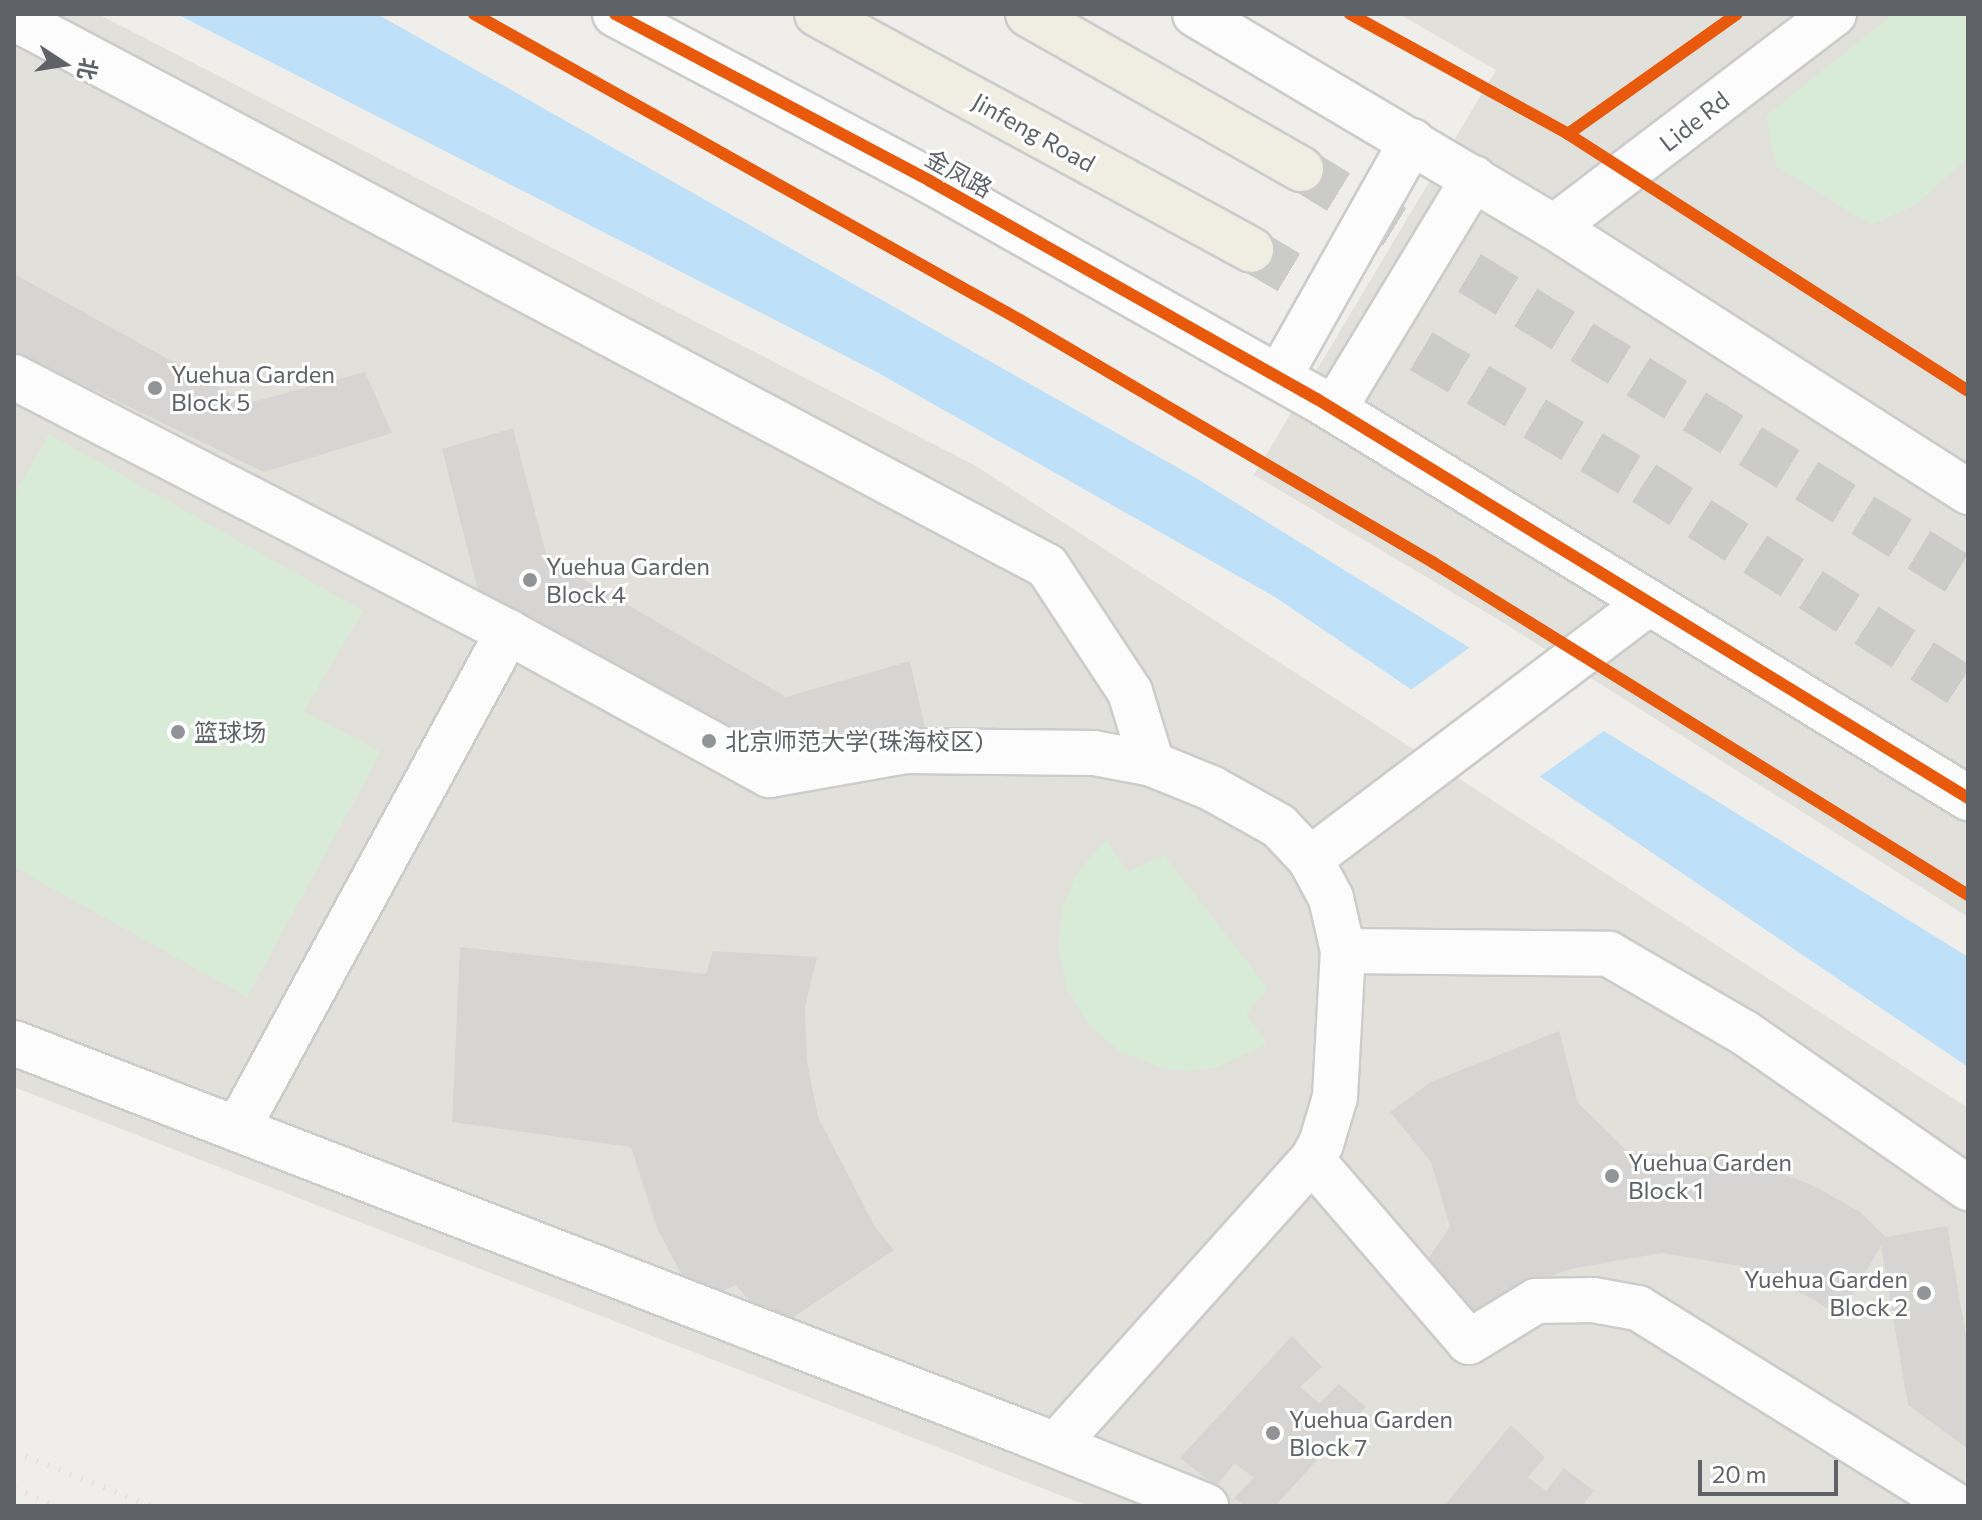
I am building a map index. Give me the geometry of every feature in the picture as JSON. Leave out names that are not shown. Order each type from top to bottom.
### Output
[{"type":"highway","name":"Jinfeng Road","points":[[817,14],[1251,250]]},
{"type":"highway","points":[[1028,14],[1301,169]]},
{"type":"street","name":"金凤路","points":[[615,14],[930,181],[1279,377],[1968,798]]},
{"type":"street","points":[[1195,14],[1554,227],[1968,492]]},
{"type":"street","name":"Lide Rd","points":[[1554,227],[1789,28],[1834,14]]},
{"type":"street","points":[[14,18],[1047,566],[1130,692],[1152,764]]},
{"type":"street","points":[[1279,377],[1412,141]]},
{"type":"street","points":[[1334,409],[1474,178]]},
{"type":"street","points":[[14,377],[508,632],[769,775],[907,751],[1094,753],[1152,764],[1211,788],[1279,826],[1310,859],[1331,898],[1343,951],[1335,1097],[1321,1144],[1312,1160],[1056,1445]]},
{"type":"street","points":[[1310,859],[1649,603]]},
{"type":"street","points":[[238,1128],[508,632]]},
{"type":"street","points":[[1343,951],[1609,954],[1745,1033],[1968,1188]]},
{"type":"street","points":[[14,1042],[922,1393]]},
{"type":"street","points":[[14,1042],[997,1422],[1206,1506]]},
{"type":"street","points":[[1312,1160],[1469,1342],[1536,1301],[1593,1300],[1638,1308],[1956,1506]]},
{"type":"shaded area","name":"北京师范大学(珠海校区)","points":[[14,14],[98,14],[976,466],[1968,1108],[1968,1506],[1088,1506],[14,1087]]},
{"type":"shaded area","points":[[1399,14],[1968,14],[1968,917],[1504,623],[1254,475],[1496,70]]},
{"type":"green space","points":[[1893,14],[1968,15],[1968,158],[1914,206],[1871,225],[1776,166],[1766,116]]},
{"type":"green space","name":"篮球场","points":[[49,434],[363,611],[304,711],[381,752],[247,997],[14,867],[14,495]]},
{"type":"green space","points":[[1106,840],[1128,872],[1164,855],[1268,989],[1246,1014],[1267,1044],[1218,1067],[1190,1071],[1163,1068],[1119,1051],[1088,1024],[1067,988],[1058,948],[1062,908],[1079,870]]},
{"type":"water","points":[[177,14],[377,14],[1196,478],[1968,957],[1968,1067],[1275,597],[873,370]]},
{"type":"pier","points":[[1473,645],[1608,728],[1536,779],[1408,692]]},
{"type":"building","name":"Yuehua Garden Block 5","points":[[14,274],[248,403],[365,372],[392,433],[264,472],[14,351]]},
{"type":"building","name":"Yuehua Garden Block 4","points":[[513,428],[547,558],[786,697],[910,661],[925,729],[770,764],[481,602],[442,449]]},
{"type":"building","points":[[460,947],[706,974],[713,951],[817,957],[805,1007],[807,1061],[818,1117],[875,1227],[894,1250],[774,1330],[736,1285],[696,1302],[657,1228],[631,1147],[452,1122]]},
{"type":"building","name":"Yuehua Garden Block 1","points":[[1559,1031],[1578,1103],[1629,1153],[1699,1155],[1766,1167],[1812,1185],[1860,1212],[1886,1237],[1947,1226],[1968,1347],[1968,1449],[1908,1405],[1881,1246],[1839,1317],[1813,1299],[1740,1266],[1662,1253],[1574,1268],[1512,1290],[1466,1316],[1428,1259],[1450,1227],[1431,1162],[1390,1112],[1431,1082]]},
{"type":"building","name":"Yuehua Garden Block 7","points":[[1292,1336],[1322,1367],[1300,1387],[1319,1403],[1339,1384],[1366,1407],[1275,1506],[1245,1506],[1234,1498],[1254,1478],[1235,1463],[1216,1486],[1180,1458]]},
{"type":"building","points":[[1511,1425],[1545,1457],[1528,1477],[1546,1491],[1564,1468],[1594,1491],[1582,1506],[1444,1506]]},
{"type":"tunnel","points":[[1301,169],[1968,580]]},
{"type":"tunnel","points":[[1251,250],[1644,483],[1968,690]]},
{"type":"railway","points":[[14,1452],[152,1506]]},
{"type":"railway","points":[[14,1489],[57,1506]]},
{"type":"cycle path","points":[[474,14],[1020,320],[1434,563],[1968,895]]},
{"type":"cycle path","points":[[615,14],[930,181],[1317,399],[1968,798]]},
{"type":"cycle path","points":[[1350,14],[1568,134],[1968,391]]},
{"type":"cycle path","points":[[1568,134],[1737,14]]},
{"type":"place","name":"Yuehua Garden Block 5","points":[[155,388]]},
{"type":"place","name":"Yuehua Garden Block 4","points":[[530,580]]},
{"type":"place","name":"篮球场","points":[[178,732]]},
{"type":"place","name":"北京师范大学(珠海校区)","points":[[709,741]]},
{"type":"place","name":"Yuehua Garden Block 1","points":[[1612,1176]]},
{"type":"place","name":"Yuehua Garden Block 2","points":[[1924,1293]]},
{"type":"place","name":"Yuehua Garden Block 7","points":[[1273,1433]]}]
